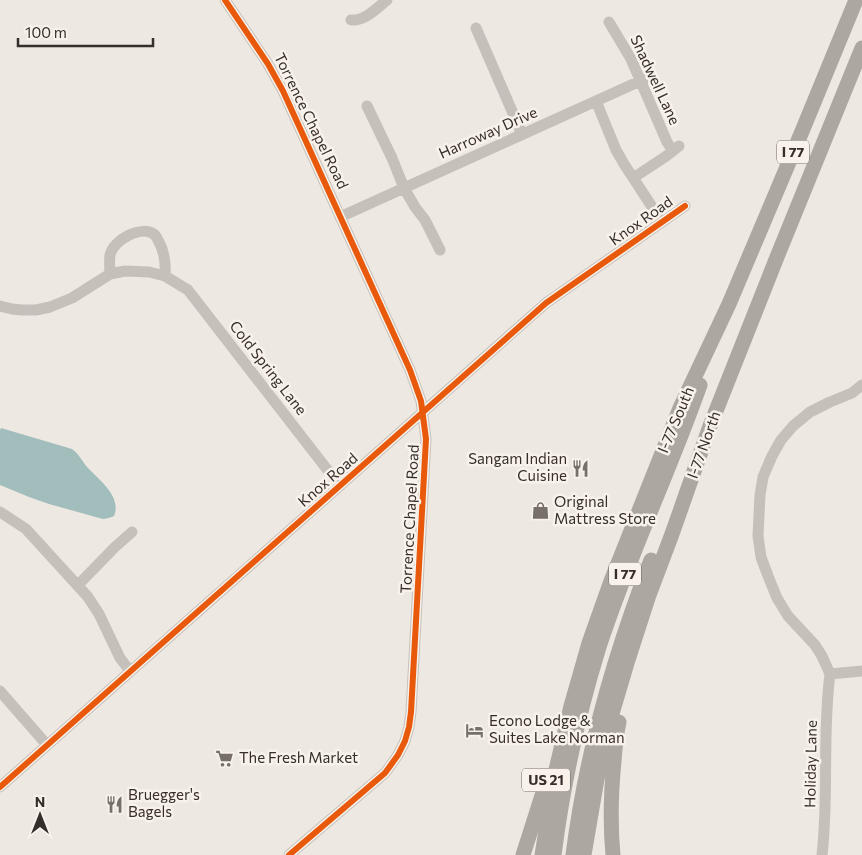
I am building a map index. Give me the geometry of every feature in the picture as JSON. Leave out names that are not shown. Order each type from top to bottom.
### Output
[{"type":"highway","name":"I-77 South","points":[[542,855],[554,778],[571,706],[600,612],[680,408],[729,304],[856,0]]},
{"type":"highway","name":"I-77 North","points":[[584,855],[591,810],[611,716],[649,595],[710,426],[862,48]]},
{"type":"highway","name":"I 77","points":[[554,855],[572,749],[600,646],[633,554],[690,412],[729,304]]},
{"type":"highway","name":"I 77","points":[[573,855],[591,753],[618,652],[663,530],[710,426]]},
{"type":"highway","points":[[613,855],[612,786],[617,733],[624,701],[627,663]]},
{"type":"highway","name":"US 21","points":[[523,855],[571,706]]},
{"type":"street","name":"Torrence Chapel Road","points":[[225,0],[268,64],[282,91],[410,370],[420,395],[427,448],[411,712],[405,740],[398,755],[385,773],[288,855]]},
{"type":"street","points":[[351,20],[365,17],[387,0]]},
{"type":"street","name":"Shadwell Lane","points":[[609,22],[645,79],[667,142],[676,149],[633,178]]},
{"type":"street","points":[[476,28],[522,134]]},
{"type":"street","name":"Harroway Drive","points":[[340,216],[645,79]]},
{"type":"street","points":[[596,101],[616,150],[662,222]]},
{"type":"street","points":[[367,106],[404,188],[425,220],[440,250]]},
{"type":"street","name":"Knox Road","points":[[0,787],[546,303],[684,206]]},
{"type":"street","points":[[110,274],[110,253],[119,242],[134,233],[146,231],[155,235],[162,248],[166,262],[166,276]]},
{"type":"street","name":"Cold Spring Lane","points":[[0,306],[22,310],[50,307],[72,298],[110,274],[126,271],[149,272],[166,276],[188,290],[340,486]]},
{"type":"street","points":[[862,384],[852,393],[810,412],[793,426],[781,440],[763,477],[758,536],[761,557],[777,598],[788,616],[815,645],[830,674],[862,671]]},
{"type":"street","points":[[0,512],[26,529],[78,585],[94,606],[120,658],[130,672]]},
{"type":"street","points":[[78,585],[132,532]]},
{"type":"street","name":"Holiday Lane","points":[[822,855],[825,832],[827,719],[830,674]]},
{"type":"street","points":[[2,697],[47,746]]},
{"type":"water","points":[[1,428],[72,449],[112,495],[116,509],[114,516],[103,519],[49,504],[0,485]]},
{"type":"cycle path","points":[[225,0],[268,64],[283,91],[410,370],[421,401],[426,439],[411,712],[405,741],[385,773],[289,855]]},
{"type":"cycle path","points":[[0,787],[546,303],[685,206]]},
{"type":"place","name":"Sangam Indian Cuisine","points":[[581,468]]},
{"type":"place","name":"Original Mattress Store","points":[[540,511]]},
{"type":"place","name":"Econo Lodge & Suites Lake Norman","points":[[475,730]]},
{"type":"place","name":"The Fresh Market","points":[[225,758]]},
{"type":"place","name":"Bruegger's Bagels","points":[[114,804]]}]
